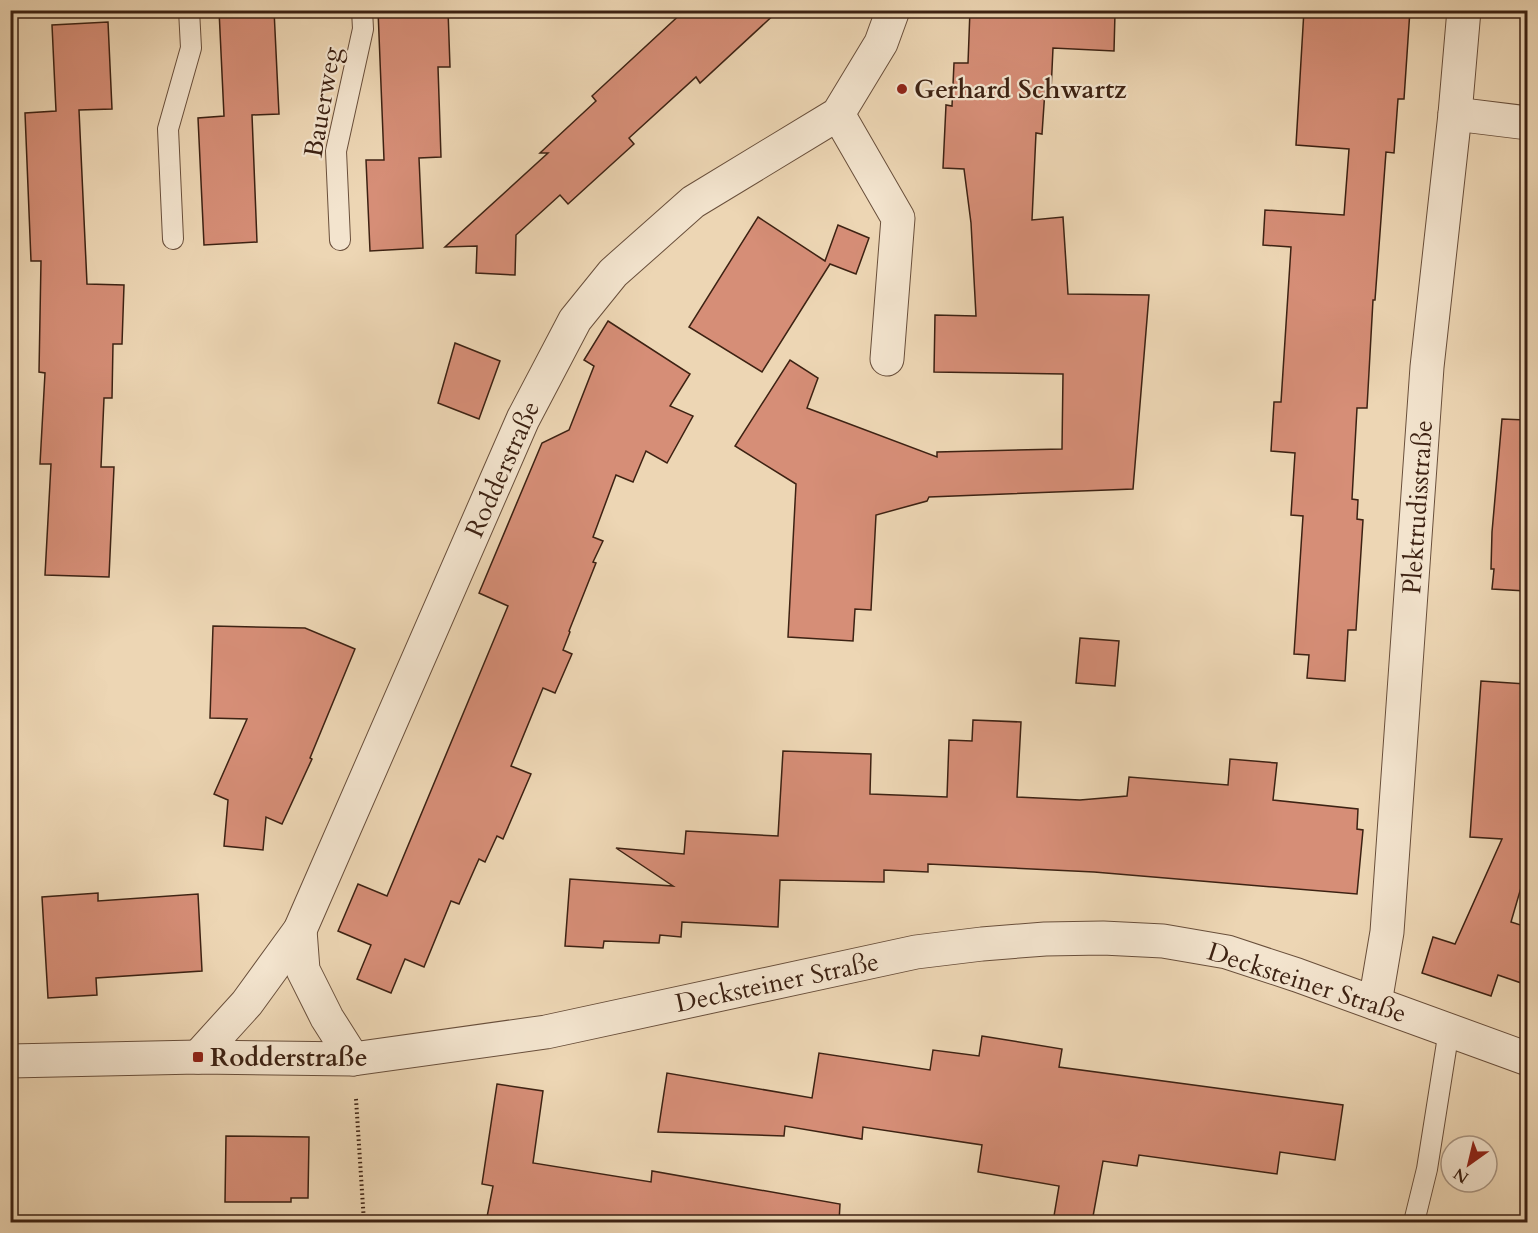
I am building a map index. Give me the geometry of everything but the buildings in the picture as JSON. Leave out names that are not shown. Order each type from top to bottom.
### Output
[{"type":"street","name":"Rodderstraße","points":[[198,1057],[247,1003],[300,930],[523,419],[575,320],[613,273],[693,202],[838,114],[881,44],[893,10]]},
{"type":"street","name":"Plektrudisstraße","points":[[1375,1003],[1388,932],[1427,367],[1464,10]]},
{"type":"street","points":[[838,114],[898,218],[887,359]]},
{"type":"street","points":[[1455,114],[1527,123]]},
{"type":"street","name":"Rodderstraße","points":[[300,930],[303,969],[327,1018],[353,1059]]},
{"type":"street","name":"Decksteiner Straße","points":[[10,1060],[198,1057],[353,1059],[546,1032],[916,951],[1045,939],[1103,938],[1163,940],[1227,952],[1297,975],[1527,1059]]},
{"type":"lane","points":[[172,239],[168,129],[191,48],[189,10]]},
{"type":"lane","name":"Bauerweg","points":[[340,240],[336,151],[363,29],[362,10]]},
{"type":"lane","points":[[1414,1222],[1427,1169],[1449,1030]]},
{"type":"path","points":[[353,1059],[364,1222]]},
{"type":"place","name":"Gerhard Schwartz","points":[[902,89]]},
{"type":"place","name":"Rodderstraße","points":[[198,1057]]}]
